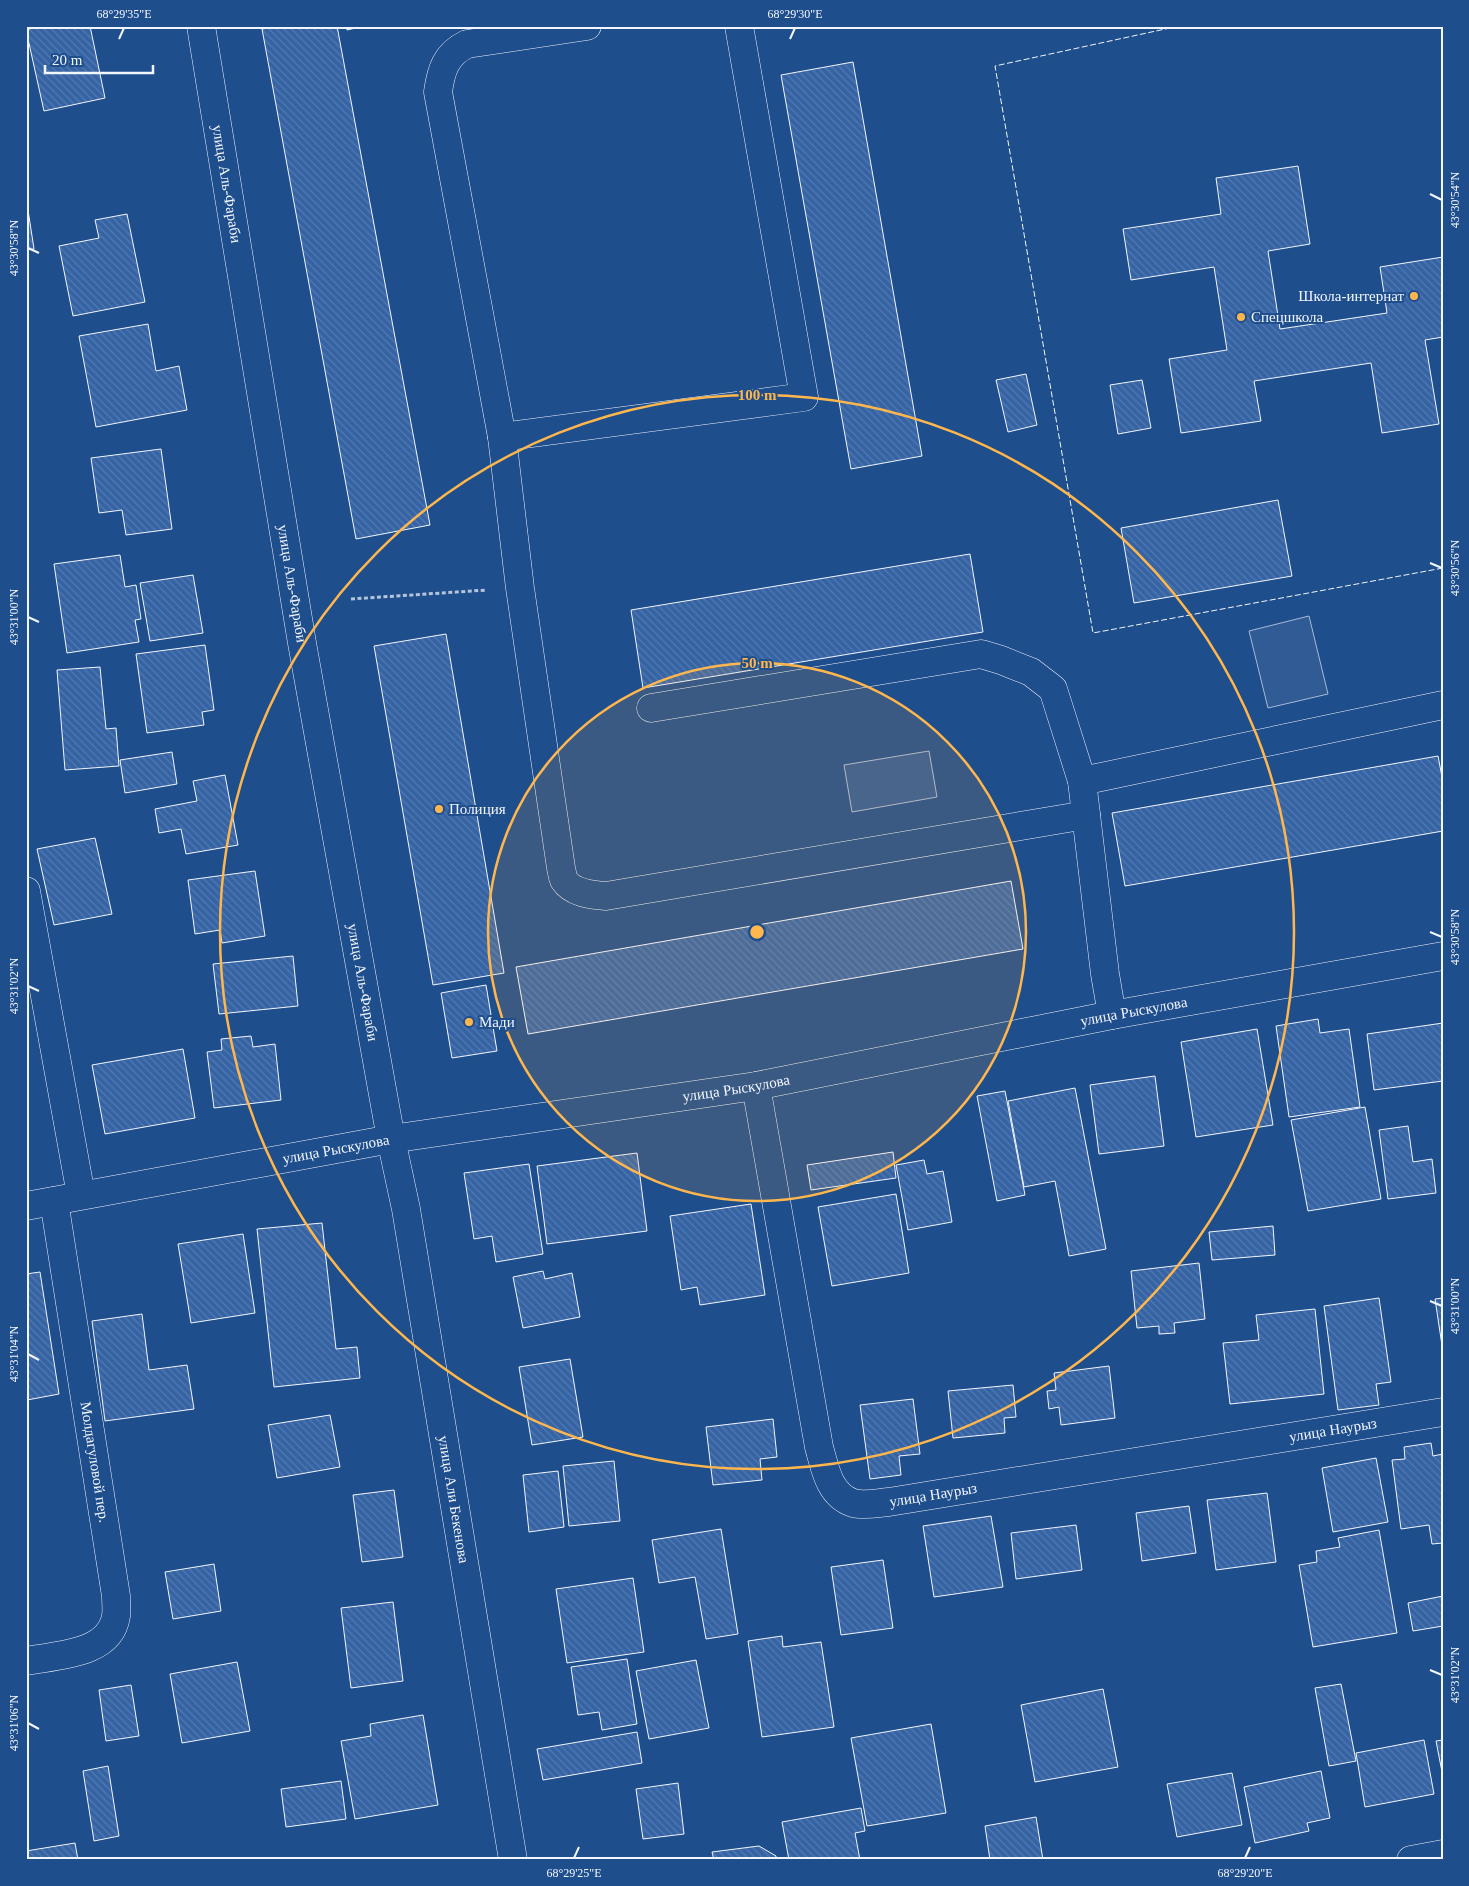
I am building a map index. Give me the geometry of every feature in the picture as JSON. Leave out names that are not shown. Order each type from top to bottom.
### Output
[{"type":"street","name":"улица Аль-Фараби","points":[[201,26],[304,653],[391,1139]]},
{"type":"street","points":[[587,26],[467,44],[454,50],[440,77],[438,92],[502,437],[520,588],[560,868],[565,881],[578,892],[595,896],[606,896],[1086,815]]},
{"type":"street","points":[[502,437],[804,397],[738,26]]},
{"type":"street","points":[[651,708],[981,654],[1031,672],[1053,689],[1082,781],[1105,974],[1112,1015]]},
{"type":"street","points":[[1082,781],[1443,705]]},
{"type":"street","points":[[26,891],[81,1195]]},
{"type":"street","name":"улица Рыскулова","points":[[26,1206],[391,1139],[756,1086],[1112,1015],[1443,956]]},
{"type":"street","name":"улица Наурыз","points":[[756,1086],[820,1447],[831,1486],[853,1503],[890,1502],[1443,1412]]},
{"type":"street","name":"улица Али Бекенова","points":[[391,1139],[406,1209],[513,1860]]},
{"type":"street","name":"Молдагуловой пер.","points":[[26,1661],[76,1652],[97,1645],[110,1631],[116,1617],[116,1596],[54,1201]]},
{"type":"street","points":[[1411,1860],[1443,1854]]},
{"type":"path","points":[[351,599],[520,588]]},
{"type":"shaded area","points":[[1309,616],[1328,694],[1268,708],[1249,631]]},
{"type":"shaded area","points":[[929,751],[937,797],[852,812],[844,765]]},
{"type":"building","points":[[39,26],[90,26],[105,98],[44,111],[26,30]]},
{"type":"building","points":[[279,26],[337,26],[430,525],[356,539],[262,29]]},
{"type":"building","points":[[346,26],[364,26],[347,30]]},
{"type":"building","points":[[853,62],[922,456],[851,469],[781,75]]},
{"type":"building","name":"Школа-интернат","points":[[1298,166],[1310,244],[1268,251],[1280,329],[1387,313],[1380,267],[1443,257],[1443,337],[1425,340],[1439,424],[1382,433],[1371,363],[1254,381],[1261,421],[1181,433],[1169,359],[1227,350],[1214,267],[1131,280],[1123,229],[1221,214],[1216,178]]},
{"type":"building","points":[[26,197],[34,249],[26,250]]},
{"type":"building","points":[[127,214],[145,302],[73,316],[59,246],[99,238],[95,220]]},
{"type":"building","points":[[148,324],[156,371],[179,366],[187,410],[96,427],[79,336]]},
{"type":"building","points":[[1026,374],[1037,425],[1008,432],[996,380]]},
{"type":"building","points":[[1142,380],[1151,428],[1118,434],[1110,385]]},
{"type":"building","points":[[161,449],[172,529],[126,535],[122,510],[99,513],[91,458]]},
{"type":"building","points":[[1278,500],[1292,576],[1134,603],[1121,528]]},
{"type":"building","points":[[970,554],[983,632],[643,688],[631,610]]},
{"type":"building","points":[[120,555],[125,587],[136,585],[141,619],[135,620],[139,642],[67,653],[54,564]]},
{"type":"building","points":[[193,575],[203,633],[150,641],[140,583]]},
{"type":"building","name":"Полиция","points":[[446,634],[504,973],[433,985],[374,646]]},
{"type":"building","points":[[205,645],[214,710],[202,712],[204,725],[147,733],[136,654]]},
{"type":"building","points":[[100,667],[106,729],[116,728],[119,766],[65,770],[57,670]]},
{"type":"building","points":[[172,752],[177,784],[125,793],[120,760]]},
{"type":"building","points":[[1438,756],[1443,782],[1443,831],[1125,886],[1112,813]]},
{"type":"building","points":[[225,775],[238,845],[186,854],[181,829],[159,833],[155,809],[197,801],[193,781]]},
{"type":"building","points":[[95,838],[112,914],[54,925],[37,849]]},
{"type":"building","points":[[255,871],[265,936],[222,943],[220,930],[195,934],[188,880]]},
{"type":"building","points":[[1011,881],[1023,949],[528,1034],[516,967]]},
{"type":"building","points":[[293,956],[298,1006],[219,1014],[213,964]]},
{"type":"building","name":"Мади","points":[[486,985],[497,1051],[452,1058],[441,993]]},
{"type":"building","points":[[1318,1019],[1320,1033],[1349,1029],[1360,1107],[1289,1117],[1276,1026]]},
{"type":"building","points":[[1443,1023],[1443,1081],[1374,1090],[1367,1034]]},
{"type":"building","points":[[1257,1029],[1273,1125],[1196,1137],[1181,1042]]},
{"type":"building","points":[[251,1036],[253,1047],[275,1044],[281,1100],[214,1108],[207,1052],[222,1050],[221,1039]]},
{"type":"building","points":[[183,1049],[195,1118],[105,1134],[92,1065]]},
{"type":"building","points":[[1155,1076],[1164,1146],[1099,1154],[1090,1085]]},
{"type":"building","points":[[1075,1088],[1106,1249],[1069,1256],[1055,1181],[1024,1187],[1008,1101]]},
{"type":"building","points":[[1005,1091],[1025,1195],[997,1201],[977,1096]]},
{"type":"building","points":[[1365,1107],[1381,1199],[1308,1211],[1291,1120]]},
{"type":"building","points":[[1408,1126],[1413,1162],[1432,1159],[1436,1193],[1388,1199],[1379,1130]]},
{"type":"building","points":[[893,1152],[896,1178],[811,1190],[807,1165]]},
{"type":"building","points":[[637,1153],[647,1231],[547,1244],[537,1166]]},
{"type":"building","points":[[924,1160],[927,1174],[943,1171],[952,1222],[908,1230],[896,1165]]},
{"type":"building","points":[[529,1164],[543,1254],[496,1262],[492,1236],[474,1239],[464,1173]]},
{"type":"building","points":[[896,1194],[909,1273],[832,1286],[818,1207]]},
{"type":"building","points":[[751,1204],[765,1295],[700,1305],[697,1287],[681,1290],[670,1216]]},
{"type":"building","points":[[322,1223],[336,1349],[357,1347],[360,1378],[274,1387],[257,1229]]},
{"type":"building","points":[[1273,1226],[1275,1255],[1212,1260],[1209,1232]]},
{"type":"building","points":[[243,1234],[255,1313],[191,1323],[178,1244]]},
{"type":"building","points":[[1199,1263],[1205,1319],[1174,1323],[1175,1333],[1159,1334],[1159,1326],[1137,1328],[1131,1271]]},
{"type":"building","points":[[543,1271],[545,1279],[572,1273],[580,1317],[523,1328],[513,1277]]},
{"type":"building","points":[[40,1272],[59,1394],[27,1400],[26,1274]]},
{"type":"building","points":[[1379,1298],[1391,1382],[1376,1384],[1379,1405],[1338,1410],[1324,1306]]},
{"type":"building","points":[[1443,1298],[1443,1352],[1435,1299]]},
{"type":"building","points":[[1315,1309],[1324,1394],[1230,1404],[1223,1343],[1259,1340],[1256,1315]]},
{"type":"building","points":[[142,1314],[149,1370],[187,1365],[194,1409],[105,1421],[92,1321]]},
{"type":"building","points":[[570,1359],[583,1437],[532,1445],[519,1367]]},
{"type":"building","points":[[1109,1366],[1115,1418],[1061,1425],[1059,1407],[1049,1409],[1047,1391],[1056,1390],[1054,1373]]},
{"type":"building","points":[[1013,1385],[1016,1417],[1004,1418],[1005,1433],[953,1438],[948,1391]]},
{"type":"building","points":[[913,1399],[920,1454],[899,1456],[901,1475],[870,1479],[860,1405]]},
{"type":"building","points":[[330,1415],[340,1467],[277,1478],[268,1425]]},
{"type":"building","points":[[773,1419],[777,1457],[760,1459],[762,1480],[713,1485],[706,1427]]},
{"type":"building","points":[[1431,1443],[1433,1456],[1443,1454],[1443,1543],[1432,1544],[1429,1525],[1401,1529],[1392,1460],[1405,1459],[1404,1447]]},
{"type":"building","points":[[1376,1458],[1388,1522],[1333,1532],[1322,1468]]},
{"type":"building","points":[[614,1461],[620,1521],[569,1526],[563,1466]]},
{"type":"building","points":[[558,1471],[564,1527],[529,1532],[523,1475]]},
{"type":"building","points":[[394,1490],[403,1557],[362,1562],[353,1495]]},
{"type":"building","points":[[1267,1493],[1276,1562],[1216,1570],[1207,1500]]},
{"type":"building","points":[[1189,1506],[1196,1553],[1142,1561],[1136,1513]]},
{"type":"building","points":[[991,1516],[1003,1587],[934,1597],[923,1526]]},
{"type":"building","points":[[1076,1525],[1082,1570],[1016,1579],[1011,1533]]},
{"type":"building","points":[[721,1529],[738,1634],[706,1639],[695,1577],[659,1583],[652,1540]]},
{"type":"building","points":[[1379,1530],[1397,1633],[1313,1647],[1299,1565],[1317,1562],[1316,1551],[1340,1547],[1338,1538]]},
{"type":"building","points":[[883,1560],[893,1628],[841,1635],[831,1567]]},
{"type":"building","points":[[214,1564],[221,1611],[173,1619],[165,1572]]},
{"type":"building","points":[[633,1578],[644,1652],[567,1663],[556,1589]]},
{"type":"building","points":[[1443,1596],[1443,1626],[1413,1631],[1408,1603]]},
{"type":"building","points":[[393,1602],[403,1681],[351,1688],[341,1608]]},
{"type":"building","points":[[782,1636],[783,1647],[821,1642],[834,1727],[762,1737],[748,1641]]},
{"type":"building","points":[[627,1659],[637,1724],[602,1730],[599,1712],[578,1715],[571,1667]]},
{"type":"building","points":[[696,1660],[709,1728],[649,1739],[636,1671]]},
{"type":"building","points":[[237,1662],[250,1731],[182,1743],[170,1674]]},
{"type":"building","points":[[1341,1684],[1356,1761],[1329,1766],[1315,1688]]},
{"type":"building","points":[[131,1685],[139,1736],[106,1741],[99,1690]]},
{"type":"building","points":[[1103,1689],[1118,1767],[1035,1782],[1021,1705]]},
{"type":"building","points":[[423,1715],[438,1805],[355,1819],[341,1741],[371,1736],[370,1724]]},
{"type":"building","points":[[931,1724],[946,1813],[867,1826],[851,1738]]},
{"type":"building","points":[[637,1732],[642,1763],[543,1780],[537,1749]]},
{"type":"building","points":[[1424,1740],[1434,1794],[1365,1807],[1356,1753]]},
{"type":"building","points":[[1443,1740],[1443,1777],[1436,1741]]},
{"type":"building","points":[[108,1766],[119,1836],[94,1841],[83,1771]]},
{"type":"building","points":[[1321,1771],[1330,1818],[1307,1823],[1309,1831],[1255,1843],[1244,1787]]},
{"type":"building","points":[[1232,1773],[1242,1825],[1177,1837],[1167,1784]]},
{"type":"building","points":[[341,1781],[346,1819],[286,1827],[281,1789]]},
{"type":"building","points":[[678,1783],[684,1834],[643,1839],[636,1789]]},
{"type":"building","points":[[861,1808],[865,1831],[855,1833],[860,1860],[789,1860],[782,1822]]},
{"type":"building","points":[[1036,1817],[1043,1860],[990,1860],[985,1826]]},
{"type":"building","points":[[75,1843],[78,1860],[26,1860],[26,1851]]},
{"type":"building","points":[[759,1846],[776,1856],[776,1860],[714,1860],[712,1852]]},
{"type":"fence","points":[[1179,26],[995,66],[1093,633],[1443,568]]},
{"type":"place","name":"Школа-интернат","points":[[1414,296]]},
{"type":"place","name":"Спецшкола","points":[[1241,317]]},
{"type":"place","name":"Полиция","points":[[439,809]]},
{"type":"place","name":"Мади","points":[[469,1022]]}]
